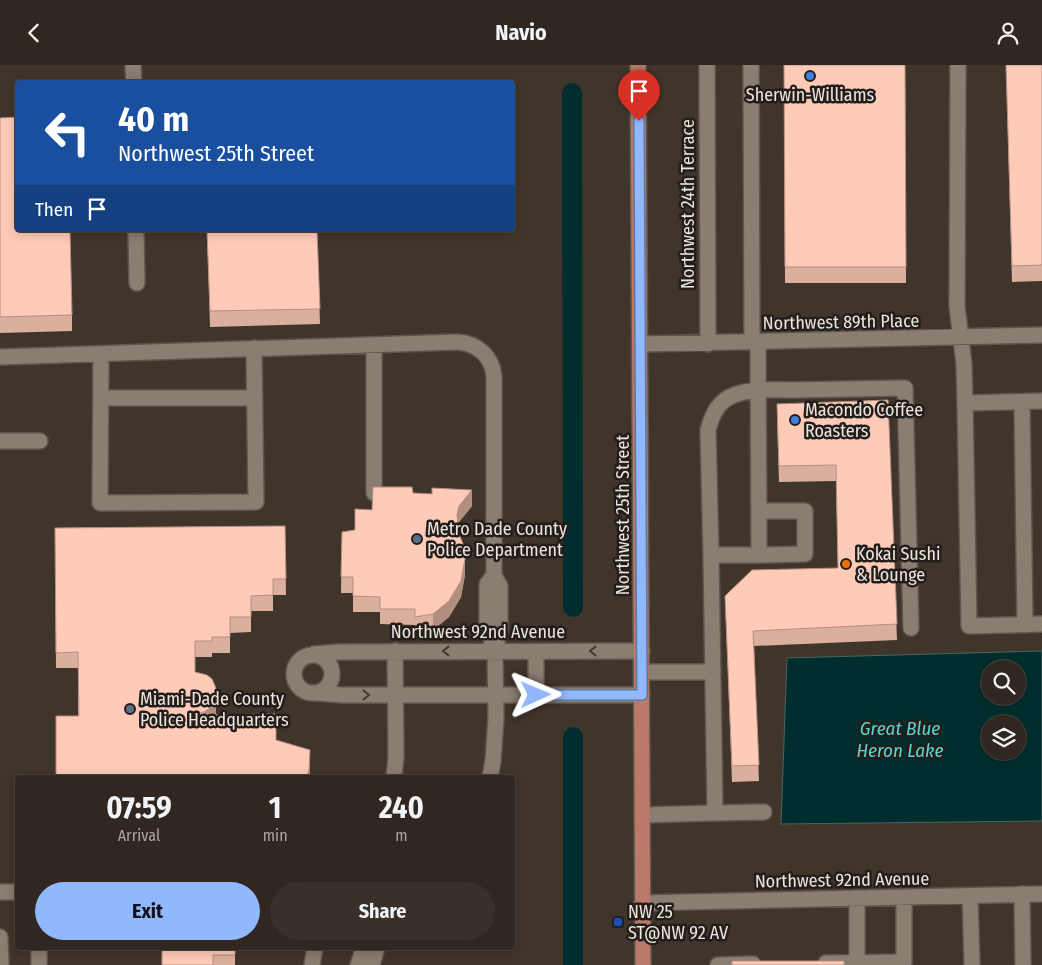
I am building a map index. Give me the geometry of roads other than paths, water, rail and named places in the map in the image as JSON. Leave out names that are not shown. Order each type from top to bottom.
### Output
[{"type":"main road","name":"Northwest 25th Street","points":[[638,65],[641,344],[642,903],[644,965]]},
{"type":"street","points":[[133,65],[134,80]]},
{"type":"street","name":"Northwest 24th Terrace","points":[[707,65],[708,343]]},
{"type":"street","points":[[751,65],[755,342],[758,391],[759,555]]},
{"type":"street","points":[[958,65],[957,306],[964,365],[969,626],[1042,624]]},
{"type":"street","points":[[136,232],[137,283]]},
{"type":"street","name":"Northwest 89th Place","points":[[641,344],[1042,335]]},
{"type":"street","points":[[0,357],[463,343],[480,349],[491,362],[494,376],[494,575],[487,584],[486,625],[495,652],[495,740],[490,775]]},
{"type":"street","points":[[374,345],[374,493]]},
{"type":"street","points":[[101,354],[100,503],[256,501],[254,348]]},
{"type":"street","points":[[715,813],[708,430],[716,409],[724,400],[734,395],[758,391],[904,388],[911,627]]},
{"type":"street","points":[[101,398],[254,398]]},
{"type":"street","points":[[965,403],[1042,401]]},
{"type":"street","points":[[1022,402],[1025,625]]},
{"type":"street","points":[[0,441],[40,441]]},
{"type":"street","points":[[711,555],[805,554],[805,511],[759,511]]},
{"type":"street","name":"Northwest 92nd Avenue","points":[[314,654],[340,651],[642,651]]},
{"type":"street","points":[[394,775],[396,757],[395,651]]},
{"type":"street","points":[[536,651],[536,695]]},
{"type":"street","points":[[317,693],[328,687],[332,675],[329,663],[314,654],[301,658],[294,669],[293,676],[299,688],[304,692],[342,695],[642,695]]},
{"type":"street","points":[[642,672],[713,672]]},
{"type":"street","points":[[642,815],[764,812]]},
{"type":"street","points":[[0,893],[15,892]]},
{"type":"street","points":[[1022,894],[1023,965]]},
{"type":"street","name":"Northwest 92nd Avenue","points":[[642,903],[1042,894]]},
{"type":"street","points":[[970,896],[972,965]]},
{"type":"street","points":[[808,963],[904,962],[904,898]]},
{"type":"street","points":[[857,899],[857,963]]},
{"type":"street","points":[[0,937],[1,965]]},
{"type":"street","points":[[39,950],[39,965]]},
{"type":"street","points":[[312,965],[314,950]]},
{"type":"street","points":[[358,965],[363,950]]},
{"type":"street","points":[[372,965],[376,950]]},
{"type":"street","points":[[718,965],[768,964]]},
{"type":"water","name":"Great Blue Heron Lake","points":[[1042,651],[1042,821],[781,824],[787,658]]},
{"type":"waterway","points":[[572,93],[573,607]]},
{"type":"waterway","points":[[573,737],[573,965]]},
{"type":"place","name":"Sherwin-Williams","points":[[810,76]]},
{"type":"place","name":"Macondo Coffee Roasters","points":[[795,420]]},
{"type":"place","name":"Metro Dade County Police Department","points":[[417,539]]},
{"type":"place","name":"Kokai Sushi & Lounge","points":[[846,564]]},
{"type":"place","name":"Miami-Dade County Police Headquarters","points":[[130,709]]},
{"type":"place","name":"NW 25 ST@NW 92 AV","points":[[618,922]]}]
